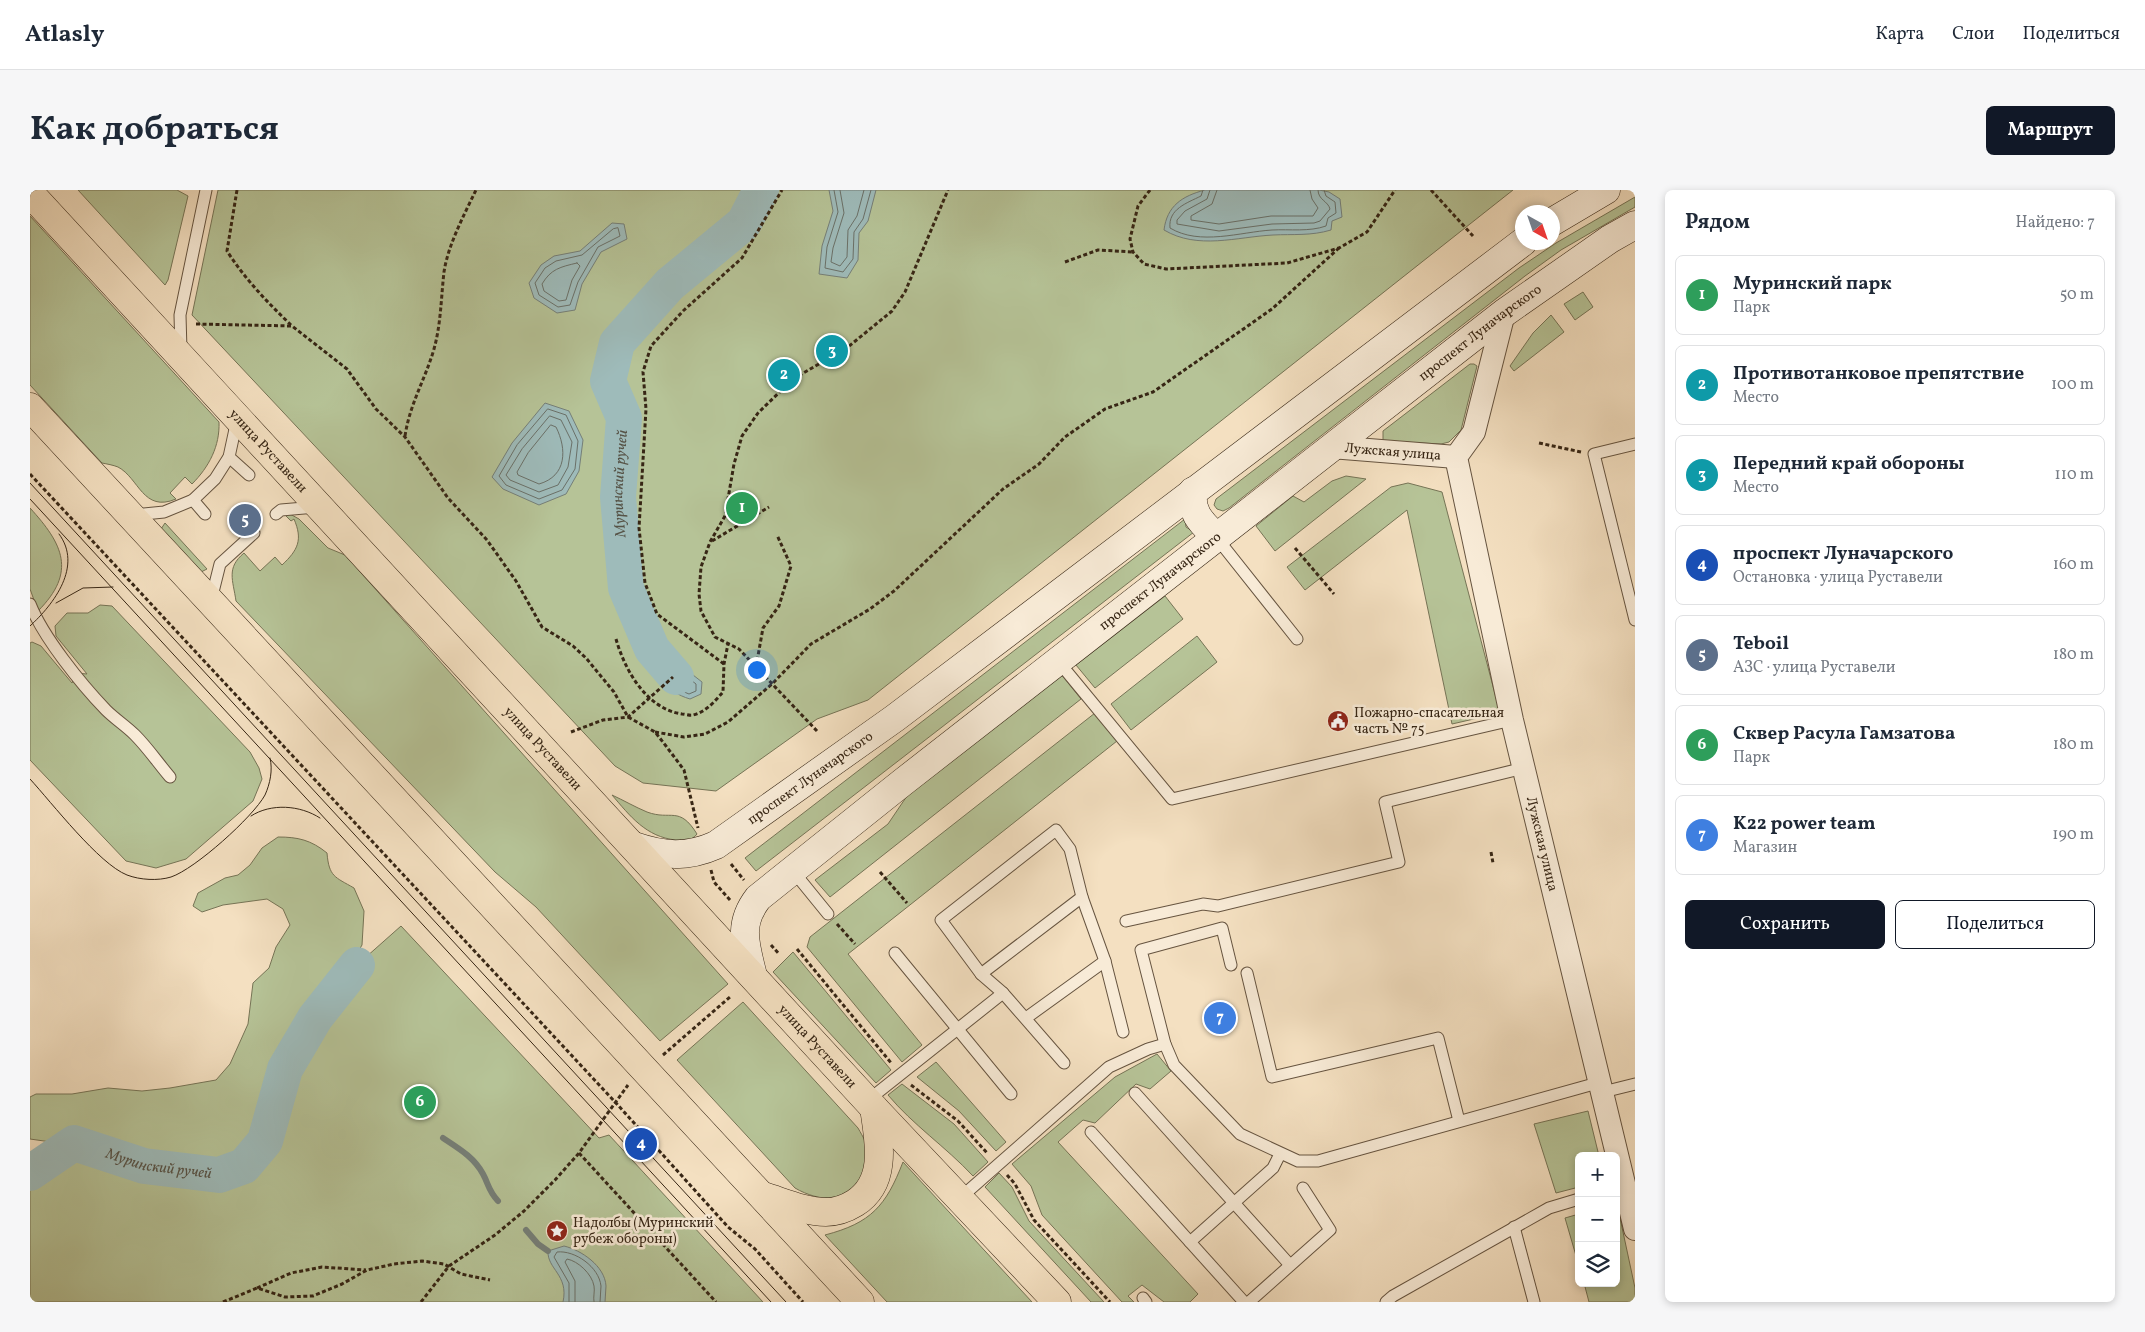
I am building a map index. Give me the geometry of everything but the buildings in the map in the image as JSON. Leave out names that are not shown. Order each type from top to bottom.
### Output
[{"type":"main road","points":[[1560,217],[1606,190]]},
{"type":"main road","name":"улица Руставели","points":[[30,193],[871,1105],[1057,1302]]},
{"type":"main road","name":"проспект Луначарского","points":[[753,976],[744,935],[746,919],[750,908],[758,898],[1504,313],[1610,239],[1635,225]]},
{"type":"main road","name":"проспект Луначарского","points":[[634,846],[667,854],[684,855],[716,845],[895,718],[1515,248]]},
{"type":"main road","points":[[30,408],[860,1302]]},
{"type":"main road","points":[[1193,491],[1191,502],[1196,516],[1216,538]]},
{"type":"main road","points":[[763,1196],[809,1210],[828,1212],[846,1208],[863,1198],[874,1181],[880,1160],[871,1105]]},
{"type":"street","name":"Лужская улица","points":[[1504,313],[1474,432],[1456,457],[1512,720],[1635,1229]]},
{"type":"street","name":"Лужская улица","points":[[1331,447],[1456,457]]},
{"type":"lane","points":[[182,358],[180,315],[206,190]]},
{"type":"lane","points":[[130,515],[164,512],[193,500],[215,479],[229,457],[237,417]]},
{"type":"lane","points":[[1635,444],[1594,454],[1635,620]]},
{"type":"lane","points":[[229,457],[248,475]]},
{"type":"lane","points":[[193,500],[205,514]]},
{"type":"lane","points":[[277,509],[321,507]]},
{"type":"lane","points":[[210,602],[220,564],[233,545],[254,533]]},
{"type":"lane","points":[[1216,538],[1297,639]]},
{"type":"lane","points":[[30,604],[36,620],[48,639],[92,694],[106,710],[135,735],[170,776]]},
{"type":"lane","points":[[1058,661],[1172,800],[1512,720]]},
{"type":"lane","points":[[1126,921],[1203,904],[1218,906],[1399,862],[1386,802],[1524,768]]},
{"type":"lane","points":[[1064,1063],[1003,993],[981,974],[940,920],[1056,830],[1070,849],[1082,896],[1105,961],[1123,1032]]},
{"type":"lane","points":[[793,871],[828,914]]},
{"type":"lane","points":[[981,974],[1082,896]]},
{"type":"lane","points":[[1231,965],[1222,928],[1141,950],[1165,1044],[1174,1064],[1240,1134],[1298,1161],[1318,1161],[1459,1121],[1602,1087],[1635,1084]]},
{"type":"lane","points":[[895,953],[1011,1094]]},
{"type":"lane","points":[[1026,1018],[1105,961]]},
{"type":"lane","points":[[1247,973],[1272,1076],[1438,1038],[1459,1121]]},
{"type":"lane","points":[[871,1105],[900,1075],[1003,993]]},
{"type":"lane","points":[[959,1199],[1109,1067],[1148,1049],[1165,1044]]},
{"type":"lane","points":[[1136,1093],[1290,1265]]},
{"type":"lane","points":[[1091,1132],[1244,1302]]},
{"type":"lane","points":[[1190,1242],[1273,1168],[1280,1154]]},
{"type":"lane","points":[[1249,1302],[1330,1230],[1303,1188]]},
{"type":"lane","points":[[1393,1300],[1514,1227],[1549,1208],[1575,1200]]},
{"type":"lane","points":[[1514,1227],[1534,1302]]},
{"type":"path","points":[[237,190],[228,251],[238,269],[262,297],[292,326],[347,369],[376,409],[405,437],[448,498],[492,548],[516,581],[542,627],[573,646],[586,658],[614,692],[628,717],[655,732],[684,737],[705,734],[728,722],[772,684],[811,644],[870,609],[894,591],[1003,489],[1039,464],[1065,437],[1106,408],[1153,392],[1272,308],[1339,248],[1367,232],[1395,190]]},
{"type":"path","points":[[405,437],[409,413],[434,349],[442,305],[444,270],[461,222],[476,190]]},
{"type":"path","points":[[724,664],[657,614],[645,583],[639,528],[646,419],[643,372],[651,346],[682,311],[742,258],[782,190]]},
{"type":"path","points":[[817,731],[739,649],[715,637],[701,611],[699,594],[701,567],[710,542],[725,516],[734,464],[742,436],[758,413],[793,379],[848,348],[892,311],[909,284],[948,190]]},
{"type":"path","points":[[1150,190],[1138,206],[1130,239],[1133,252],[1144,264],[1166,269],[1287,263],[1339,248]]},
{"type":"path","points":[[1431,190],[1473,236]]},
{"type":"path","points":[[1065,262],[1098,250],[1133,252]]},
{"type":"path","points":[[188,323],[292,326]]},
{"type":"path","points":[[1539,443],[1594,454]]},
{"type":"path","points":[[30,474],[728,1227],[756,1249],[804,1302]]},
{"type":"path","points":[[710,542],[769,507]]},
{"type":"path","points":[[756,667],[763,628],[779,606],[791,566],[777,535]]},
{"type":"path","points":[[1295,548],[1334,594]]},
{"type":"path","points":[[616,639],[629,671],[650,698],[661,708],[693,715],[710,706],[724,692],[724,664],[728,644]]},
{"type":"path","points":[[571,732],[603,720],[628,717],[673,677]]},
{"type":"path","points":[[655,732],[684,770],[714,882],[779,954]]},
{"type":"path","points":[[1491,852],[1493,863]]},
{"type":"path","points":[[731,864],[745,881]]},
{"type":"path","points":[[880,872],[906,903]]},
{"type":"path","points":[[828,914],[855,944]]},
{"type":"path","points":[[797,949],[900,1075],[918,1092],[958,1121],[1015,1184],[1034,1220],[1110,1302]]},
{"type":"path","points":[[663,1055],[730,997]]},
{"type":"path","points":[[421,1302],[449,1266],[495,1235],[524,1211],[579,1153],[628,1085]]},
{"type":"path","points":[[579,1153],[716,1302]]},
{"type":"path","points":[[257,1288],[286,1297],[313,1296],[367,1270],[394,1264],[422,1261],[449,1266],[462,1274],[490,1280]]},
{"type":"path","points":[[223,1302],[291,1273],[322,1267],[367,1270]]},
{"type":"green space","points":[[78,190],[177,190],[188,196],[168,280],[165,285]]},
{"type":"green space","points":[[218,190],[1513,190],[868,700],[817,719],[716,791],[643,783],[615,766],[192,315]]},
{"type":"green space","points":[[1635,197],[1635,207],[1561,250],[1525,276],[1229,508],[1223,511],[1217,509],[1214,505],[1216,499],[1519,268],[1546,250],[1560,250],[1560,241]]},
{"type":"green space","points":[[30,216],[219,422],[218,439],[204,471],[192,484],[185,477],[170,493],[176,499],[165,502],[149,498],[125,472],[118,467],[102,463],[30,385]]},
{"type":"green space","points":[[1583,292],[1593,307],[1575,320],[1564,304]]},
{"type":"green space","points":[[1551,315],[1564,332],[1514,371],[1510,366],[1533,333]]},
{"type":"green space","points":[[1470,364],[1477,366],[1461,430],[1449,442],[1441,444],[1383,441],[1383,431]]},
{"type":"green space","points":[[1346,476],[1366,479],[1275,551],[1256,526],[1293,496],[1304,502],[1332,481]]},
{"type":"green space","points":[[1408,483],[1442,492],[1500,713],[1452,724],[1407,510],[1305,590],[1287,567],[1391,487]]},
{"type":"green space","points":[[30,508],[51,534],[61,558],[58,584],[38,611],[30,589]]},
{"type":"green space","points":[[290,514],[299,519],[328,548],[345,555],[728,984],[660,1041],[536,907],[495,872],[236,601],[232,581],[233,569],[238,559],[244,553],[260,571],[275,557],[282,565],[292,554],[297,544],[298,533],[294,519],[291,521],[285,515]]},
{"type":"green space","points":[[1185,519],[1186,527],[1194,532],[756,871],[745,858]]},
{"type":"green space","points":[[165,523],[207,569],[201,572],[161,529]]},
{"type":"green space","points":[[1165,596],[1183,619],[1095,688],[1076,665]]},
{"type":"green space","points":[[100,605],[112,606],[250,752],[259,768],[262,779],[253,801],[186,859],[156,868],[126,861],[30,760],[30,643],[41,646],[72,683],[76,673],[87,674],[56,636],[55,626],[67,613],[88,613]]},
{"type":"green space","points":[[1197,636],[1217,662],[1131,730],[1111,704]]},
{"type":"green space","points":[[1061,674],[1081,699],[830,897],[815,880],[888,824],[911,790]]},
{"type":"green space","points":[[1095,713],[1117,741],[848,954],[922,1045],[902,1062],[807,947],[810,937]]},
{"type":"green space","points":[[612,795],[647,812],[680,817],[691,825],[697,834],[690,839],[682,840],[656,835],[640,824]]},
{"type":"green space","points":[[278,837],[304,840],[327,853],[331,872],[354,888],[364,911],[362,945],[349,967],[311,1013],[279,1067],[259,1140],[240,1159],[218,1168],[145,1158],[74,1138],[51,1142],[30,1139],[30,1097],[36,1094],[72,1094],[108,1088],[142,1091],[170,1088],[216,1080],[230,1064],[248,1024],[253,983],[269,968],[276,947],[290,925],[283,909],[267,899],[223,905],[202,912],[193,906],[198,893],[225,878],[238,875],[250,865],[262,848]]},
{"type":"green space","points":[[401,926],[599,1138],[609,1135],[763,1302],[30,1302],[30,1173],[74,1143],[144,1166],[218,1175],[244,1166],[265,1141],[285,1069],[315,1018],[357,965]]},
{"type":"green space","points":[[793,952],[891,1070],[876,1083],[773,972]]},
{"type":"green space","points":[[743,1002],[858,1128],[864,1138],[869,1159],[858,1185],[851,1192],[834,1198],[824,1198],[804,1193],[795,1188],[677,1060]]},
{"type":"green space","points":[[1157,1054],[1171,1071],[1150,1089],[1136,1084],[1095,1123],[1083,1120],[1058,1142],[1198,1294],[1190,1302],[1164,1302],[1142,1285],[1128,1296],[1134,1302],[1122,1302],[1042,1215],[1031,1186],[1012,1164],[1115,1077]]},
{"type":"green space","points":[[936,1062],[1006,1142],[996,1151],[959,1111],[917,1077]]},
{"type":"green space","points":[[902,1084],[954,1124],[988,1162],[973,1176],[888,1095]]},
{"type":"green space","points":[[1588,1111],[1598,1152],[1575,1152],[1575,1188],[1556,1193],[1534,1124]]},
{"type":"green space","points":[[903,1162],[1032,1302],[887,1302],[825,1235],[854,1225],[875,1210],[890,1190]]},
{"type":"green space","points":[[999,1173],[1012,1187],[1029,1221],[1104,1302],[1091,1302],[985,1187]]},
{"type":"green space","points":[[1575,1215],[1575,1252],[1565,1218]]},
{"type":"green space","points":[[1620,1218],[1635,1288],[1635,1302],[1589,1302],[1585,1287],[1620,1287]]},
{"type":"water","points":[[829,190],[876,190],[868,221],[859,233],[858,260],[847,278],[819,274],[822,246],[833,211]]},
{"type":"water","points":[[1205,190],[1319,190],[1329,192],[1340,199],[1342,217],[1332,221],[1331,230],[1324,232],[1217,241],[1190,240],[1164,230],[1168,214],[1177,203],[1189,195]]},
{"type":"water","points":[[612,223],[624,224],[627,239],[601,252],[582,284],[575,310],[557,313],[534,298],[529,283],[541,265],[554,256],[580,251]]},
{"type":"water","points":[[545,403],[569,411],[583,440],[579,471],[566,494],[539,505],[503,489],[492,477],[512,443]]},
{"type":"water","points":[[652,649],[679,664],[702,682],[701,694],[690,699],[674,692],[668,687],[655,666]]},
{"type":"water","points":[[564,1246],[578,1251],[597,1266],[605,1279],[605,1302],[563,1302],[563,1285],[551,1263],[548,1251]]},
{"type":"waterway","name":"Муринский ручей","points":[[676,677],[652,649],[626,588],[618,497],[624,418],[608,381],[617,343],[670,284],[744,223],[761,190]]},
{"type":"waterway","name":"Муринский ручей","points":[[30,1173],[74,1143],[144,1166],[219,1175],[244,1166],[265,1141],[285,1069],[315,1018],[357,965]]},
{"type":"waterway","points":[[443,1138],[465,1153],[475,1163],[483,1174],[492,1194],[498,1201]]},
{"type":"waterway","points":[[526,1230],[538,1244],[548,1251]]},
{"type":"tram line","points":[[30,483],[786,1302]]},
{"type":"tram line","points":[[30,499],[771,1302]]},
{"type":"tram line","points":[[30,626],[56,596],[67,571],[66,546],[59,534]]},
{"type":"tram line","points":[[56,603],[83,588],[113,587]]},
{"type":"tram line","points":[[30,779],[103,859],[127,875],[138,878],[160,879],[171,877],[194,864],[249,816],[267,791],[271,772],[270,758]]},
{"type":"tram line","points":[[251,816],[267,809],[286,807],[304,810],[320,818]]},
{"type":"place","name":"Передний край обороны","points":[[832,351]]},
{"type":"place","name":"Противотанковое препятствие","points":[[784,375]]},
{"type":"place","name":"Муринский парк","points":[[742,508]]},
{"type":"place","name":"Teboil","points":[[245,520]]},
{"type":"place","name":"Пожарно-спасательная часть № 75","points":[[1338,721]]},
{"type":"place","name":"K22 power team","points":[[1220,1018]]},
{"type":"place","name":"Сквер Расула Гамзатова","points":[[420,1102]]},
{"type":"place","name":"проспект Луначарского","points":[[641,1144]]},
{"type":"place","name":"Надолбы (Муринский рубеж обороны)","points":[[557,1231]]}]
